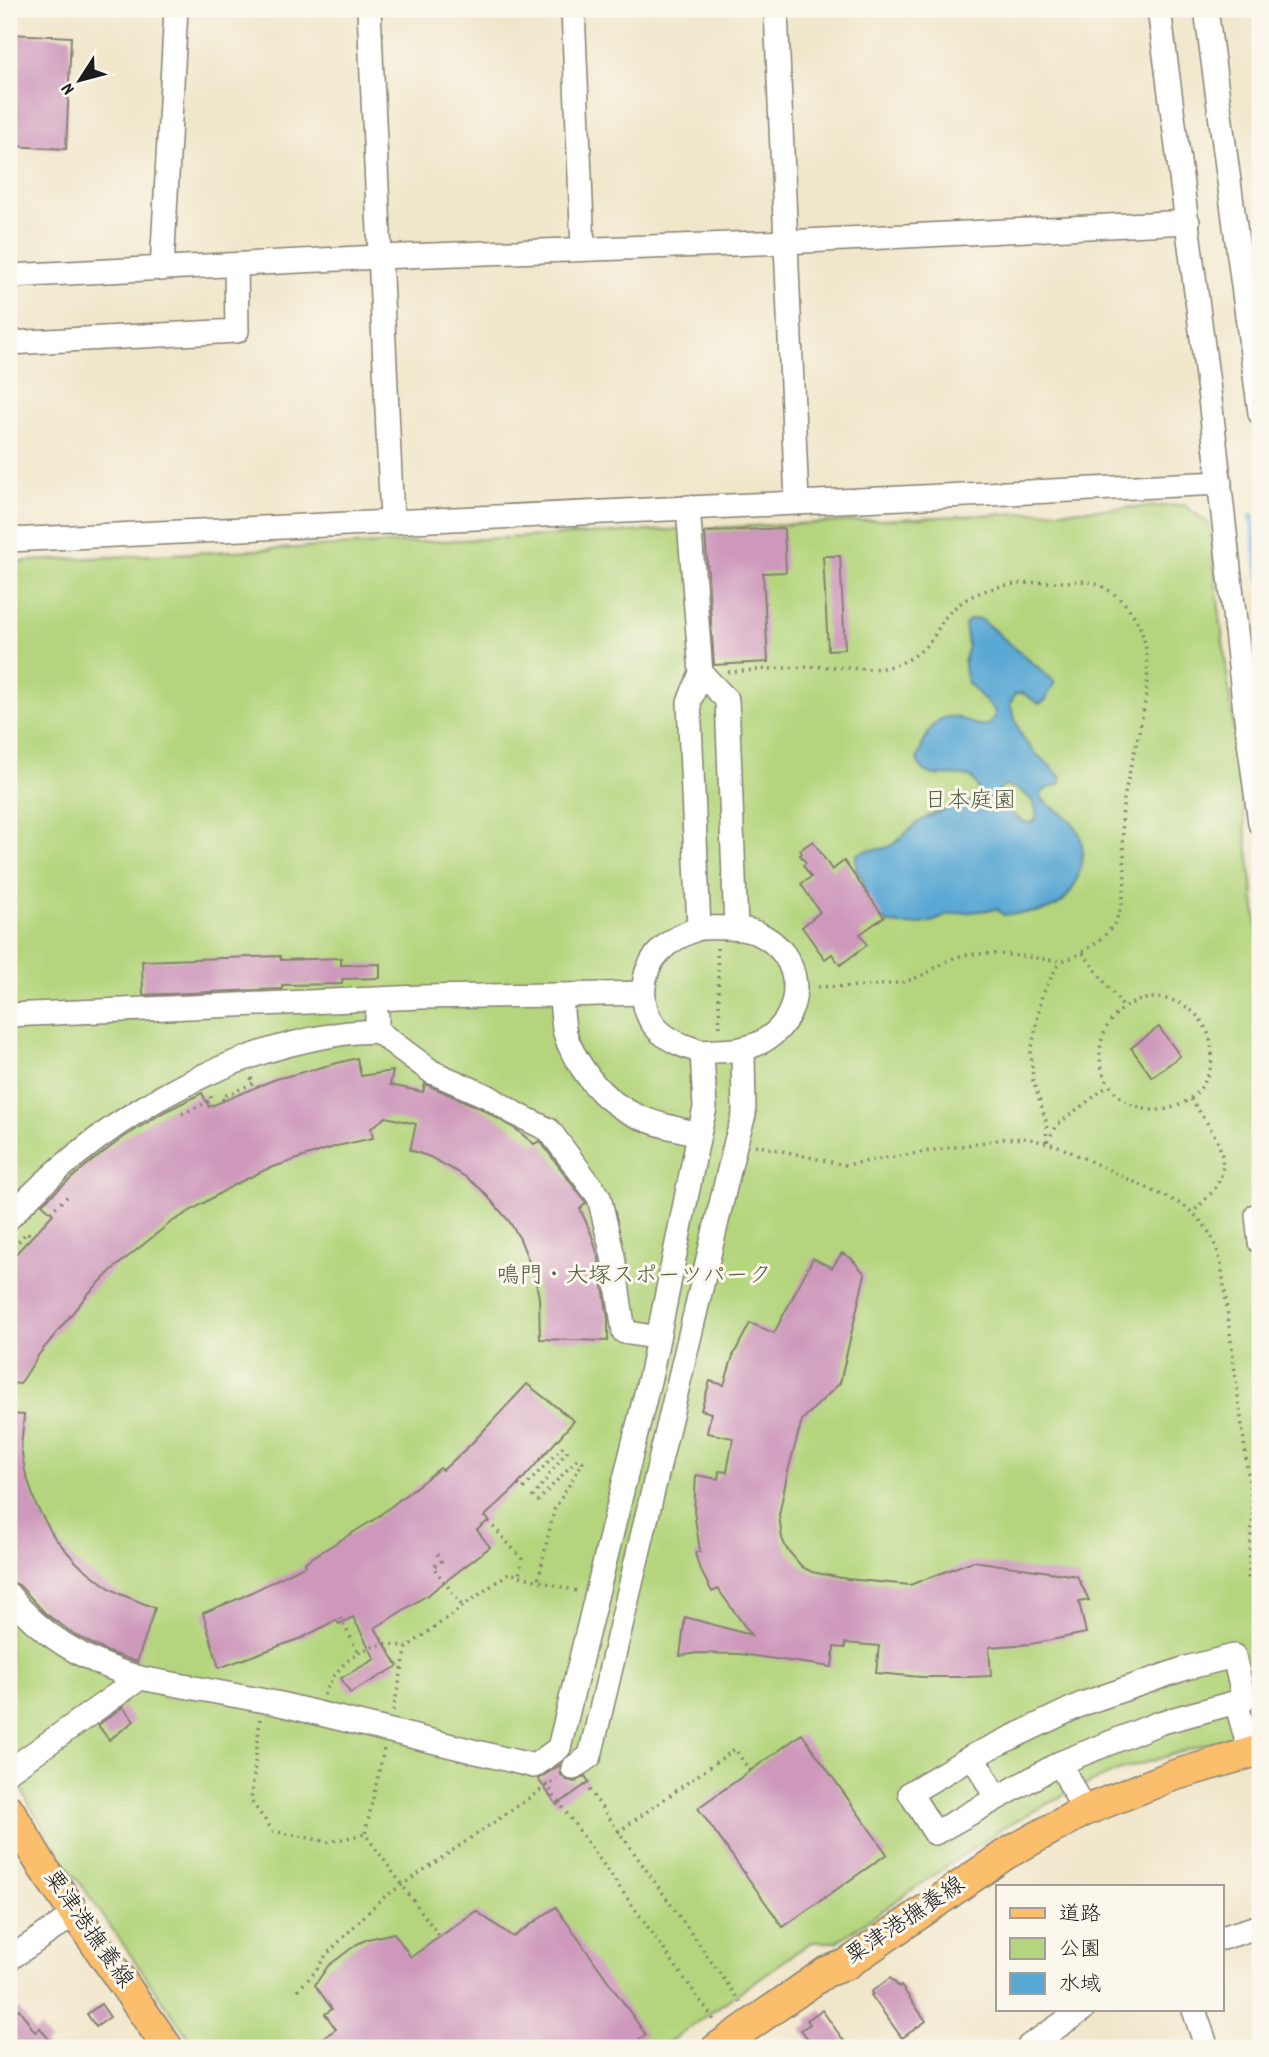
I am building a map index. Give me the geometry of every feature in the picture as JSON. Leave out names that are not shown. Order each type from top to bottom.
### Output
[{"type":"main road","name":"粟津港撫養線","points":[[717,2041],[826,1972],[847,1964],[1006,1854],[1084,1811],[1172,1776],[1255,1751]]},
{"type":"main road","name":"粟津港撫養線","points":[[9,1810],[44,1869],[168,2048]]},
{"type":"street","points":[[162,269],[176,9]]},
{"type":"street","points":[[369,9],[392,521]]},
{"type":"street","points":[[573,9],[583,250]]},
{"type":"street","points":[[776,9],[797,502]]},
{"type":"street","points":[[1159,9],[1188,222],[1260,823]]},
{"type":"street","points":[[1206,9],[1250,253],[1260,413]]},
{"type":"street","points":[[9,276],[1188,222]]},
{"type":"street","points":[[9,342],[237,331],[236,265]]},
{"type":"street","points":[[9,540],[1220,483]]},
{"type":"street","points":[[688,507],[701,673],[689,702],[717,928]]},
{"type":"street","points":[[701,673],[727,700],[717,928]]},
{"type":"street","points":[[717,928],[757,933],[773,942],[794,971],[795,988],[793,1004],[787,1017],[764,1041],[722,1050],[674,1042],[657,1029],[648,1014],[643,993],[649,964],[659,952],[672,941],[717,928]]},
{"type":"street","points":[[9,1015],[377,999],[643,993]]},
{"type":"street","points":[[561,995],[565,1032],[572,1053],[595,1087],[628,1113],[645,1121],[699,1134]]},
{"type":"street","points":[[377,999],[377,1031]]},
{"type":"street","points":[[9,1218],[49,1177],[77,1154],[135,1113],[166,1095],[265,1053],[335,1034],[377,1031],[432,1072],[489,1097],[549,1130],[599,1197],[613,1256],[624,1332],[658,1338]]},
{"type":"street","points":[[9,1595],[29,1617],[69,1648],[114,1670],[140,1678],[262,1701],[534,1766],[559,1748],[658,1338],[705,1108],[722,1050]]},
{"type":"street","points":[[573,1768],[590,1756],[744,1115],[722,1050]]},
{"type":"street","points":[[1260,1215],[1256,1215],[1260,1242]]},
{"type":"street","points":[[1234,1656],[1244,1700],[1159,1723],[1060,1763],[934,1833],[910,1793],[973,1756],[1082,1704],[1186,1668],[1234,1656]]},
{"type":"street","points":[[9,1771],[140,1678]]},
{"type":"street","points":[[1236,1702],[1255,1751]]},
{"type":"street","points":[[973,1756],[996,1798]]},
{"type":"street","points":[[1060,1763],[1084,1811]]},
{"type":"street","points":[[9,1959],[75,1914]]},
{"type":"street","points":[[1224,1937],[1260,1926]]},
{"type":"street","points":[[1028,2048],[1081,2011]]},
{"type":"street","points":[[1194,2011],[1207,2048]]},
{"type":"path","points":[[701,673],[827,667],[872,670],[892,666],[908,660],[922,649],[934,637],[940,622],[963,601],[976,593],[1022,582],[1091,582],[1113,593],[1130,610],[1143,632],[1148,654],[1143,714],[1123,807],[1125,872],[1121,907],[1111,929],[1083,953],[1069,960],[972,954],[950,958],[914,979],[886,984],[795,988]]},
{"type":"path","points":[[717,928],[722,1050]]},
{"type":"path","points":[[1083,953],[1124,1008]]},
{"type":"path","points":[[1046,1142],[1047,1124],[1033,1080],[1031,1054],[1042,995],[1060,961]]},
{"type":"path","points":[[1158,998],[1175,1001],[1190,1009],[1202,1021],[1210,1037],[1213,1054],[1203,1087],[1191,1099],[1175,1108],[1157,1111],[1139,1109],[1123,1101],[1108,1086],[1099,1053],[1102,1035],[1111,1019],[1124,1008],[1141,999],[1158,998]]},
{"type":"path","points":[[223,1100],[222,1097],[254,1083],[251,1078],[240,1083]]},
{"type":"path","points":[[1046,1142],[1058,1125],[1108,1086]]},
{"type":"path","points":[[1191,1099],[1220,1143],[1223,1158],[1215,1188],[1193,1212]]},
{"type":"path","points":[[182,1114],[206,1102]]},
{"type":"path","points":[[736,1141],[845,1165],[1003,1139],[1026,1138],[1046,1142],[1193,1212],[1211,1235],[1217,1247],[1222,1270],[1253,1512],[1248,1580],[1260,1584]]},
{"type":"path","points":[[50,1212],[69,1195]]},
{"type":"path","points":[[9,1252],[27,1232],[31,1236]]},
{"type":"path","points":[[518,1485],[523,1489],[562,1447],[567,1451],[533,1497],[538,1501],[577,1459],[583,1462],[554,1510],[538,1581]]},
{"type":"path","points":[[484,1516],[522,1559],[519,1576]]},
{"type":"path","points":[[437,1554],[442,1560],[433,1567],[463,1606]]},
{"type":"path","points":[[440,1937],[365,1834],[407,1647],[509,1573],[596,1595]]},
{"type":"path","points":[[340,1618],[359,1653]]},
{"type":"path","points":[[336,1672],[359,1653],[387,1643],[407,1647]]},
{"type":"path","points":[[262,1701],[251,1801],[274,1831],[329,1842],[365,1834]]},
{"type":"path","points":[[618,1832],[735,1749],[750,1771]]},
{"type":"path","points":[[534,1766],[717,2041]]},
{"type":"path","points":[[298,1990],[326,1955],[380,1900],[573,1768],[741,2003]]},
{"type":"green space","name":"鳴門・大塚スポーツパーク","points":[[1184,505],[1209,524],[1260,950],[1260,1728],[1118,1771],[1073,1790],[1004,1827],[836,1942],[811,1942],[660,2048],[196,2048],[56,1849],[9,1764],[9,562]]},
{"type":"water","points":[[969,620],[982,620],[1055,682],[1045,701],[1039,704],[1021,693],[1015,694],[1010,704],[1026,742],[1062,780],[1058,785],[1043,791],[1041,797],[1068,818],[1077,829],[1082,848],[1080,871],[1064,900],[1044,911],[1003,915],[997,909],[946,915],[917,925],[892,924],[881,919],[869,903],[863,879],[857,870],[856,855],[888,847],[922,820],[976,798],[977,786],[971,777],[934,775],[922,768],[917,760],[929,731],[939,720],[953,717],[975,725],[984,725],[990,724],[995,716],[994,710],[968,683],[965,674],[964,663],[968,645],[965,625]],"holes":[[[1004,786],[1017,789],[1032,802],[1036,810],[1034,821],[1029,823],[1021,820],[998,802],[997,792]]]},
{"type":"building","points":[[9,34],[71,37],[66,149],[9,146]]},
{"type":"building","points":[[784,528],[786,572],[763,573],[768,662],[714,665],[705,532]]},
{"type":"building","points":[[823,556],[840,556],[845,649],[828,650]]},
{"type":"building","points":[[813,841],[832,870],[844,861],[884,917],[860,934],[867,945],[840,965],[832,954],[825,959],[802,927],[820,912],[801,884],[811,877],[803,865],[806,863],[800,850]]},
{"type":"building","points":[[280,956],[281,960],[341,958],[341,965],[380,964],[380,978],[342,979],[342,984],[282,985],[282,989],[143,995],[142,961]]},
{"type":"building","points":[[1159,1027],[1180,1056],[1152,1077],[1131,1048]]},
{"type":"building","points":[[357,1058],[361,1076],[393,1071],[390,1085],[423,1092],[425,1084],[482,1109],[517,1130],[534,1144],[540,1141],[586,1203],[580,1209],[599,1259],[608,1319],[608,1341],[540,1339],[539,1298],[535,1277],[520,1239],[509,1221],[482,1190],[466,1177],[430,1157],[410,1150],[416,1124],[386,1117],[371,1128],[373,1138],[337,1146],[267,1169],[170,1223],[113,1269],[87,1295],[40,1353],[20,1384],[9,1383],[9,1261],[53,1214],[42,1204],[124,1137],[164,1112],[202,1093],[209,1107],[276,1079]]},
{"type":"building","points":[[842,1253],[851,1258],[865,1274],[840,1383],[802,1420],[779,1515],[786,1548],[802,1567],[812,1572],[847,1579],[910,1585],[973,1561],[1077,1576],[1089,1600],[1079,1602],[1086,1633],[1031,1644],[989,1647],[991,1676],[922,1677],[876,1673],[879,1646],[845,1643],[845,1648],[834,1647],[832,1667],[740,1654],[697,1653],[680,1656],[685,1617],[751,1635],[718,1589],[712,1592],[695,1553],[700,1551],[694,1511],[696,1475],[718,1479],[719,1471],[727,1472],[733,1438],[707,1433],[711,1413],[701,1410],[710,1381],[724,1385],[733,1356],[750,1323],[774,1333],[813,1258],[832,1268]]},
{"type":"building","points":[[527,1384],[574,1421],[515,1488],[485,1516],[489,1520],[477,1530],[490,1547],[429,1594],[375,1628],[398,1666],[350,1693],[341,1678],[375,1659],[353,1617],[339,1624],[336,1620],[304,1637],[219,1668],[203,1613],[306,1565],[305,1562],[375,1519],[440,1468],[443,1470]]},
{"type":"building","points":[[9,1414],[24,1415],[21,1448],[25,1471],[36,1505],[54,1537],[77,1563],[105,1585],[155,1608],[137,1662],[108,1652],[75,1635],[45,1613],[19,1585],[9,1581]]},
{"type":"building","points":[[123,1707],[134,1721],[109,1740],[98,1725]]},
{"type":"building","points":[[802,1734],[887,1854],[783,1927],[698,1808]]},
{"type":"building","points":[[560,1765],[561,1775],[567,1780],[575,1782],[585,1776],[589,1782],[557,1805],[538,1779]]},
{"type":"building","points":[[556,1907],[646,2035],[627,2048],[309,2048],[336,2029],[325,2014],[332,2009],[315,1985],[328,1966],[357,1944],[394,1933],[411,1957],[476,1911],[513,1937]]},
{"type":"building","points":[[890,1978],[901,1986],[926,2021],[902,2038],[871,1995],[871,1992]]},
{"type":"building","points":[[101,2004],[110,2017],[96,2027],[87,2014]]},
{"type":"building","points":[[19,2009],[35,2032],[40,2028],[50,2041],[45,2045],[47,2048],[12,2048],[18,2044],[9,2032],[9,2016]]},
{"type":"building","points":[[822,2010],[849,2048],[815,2048],[801,2030],[810,2024],[807,2020]]},
{"type":"waterway","points":[[1252,516],[1260,578]]},
{"type":"park label","name":"日本庭園","points":[[970,802]]}]
